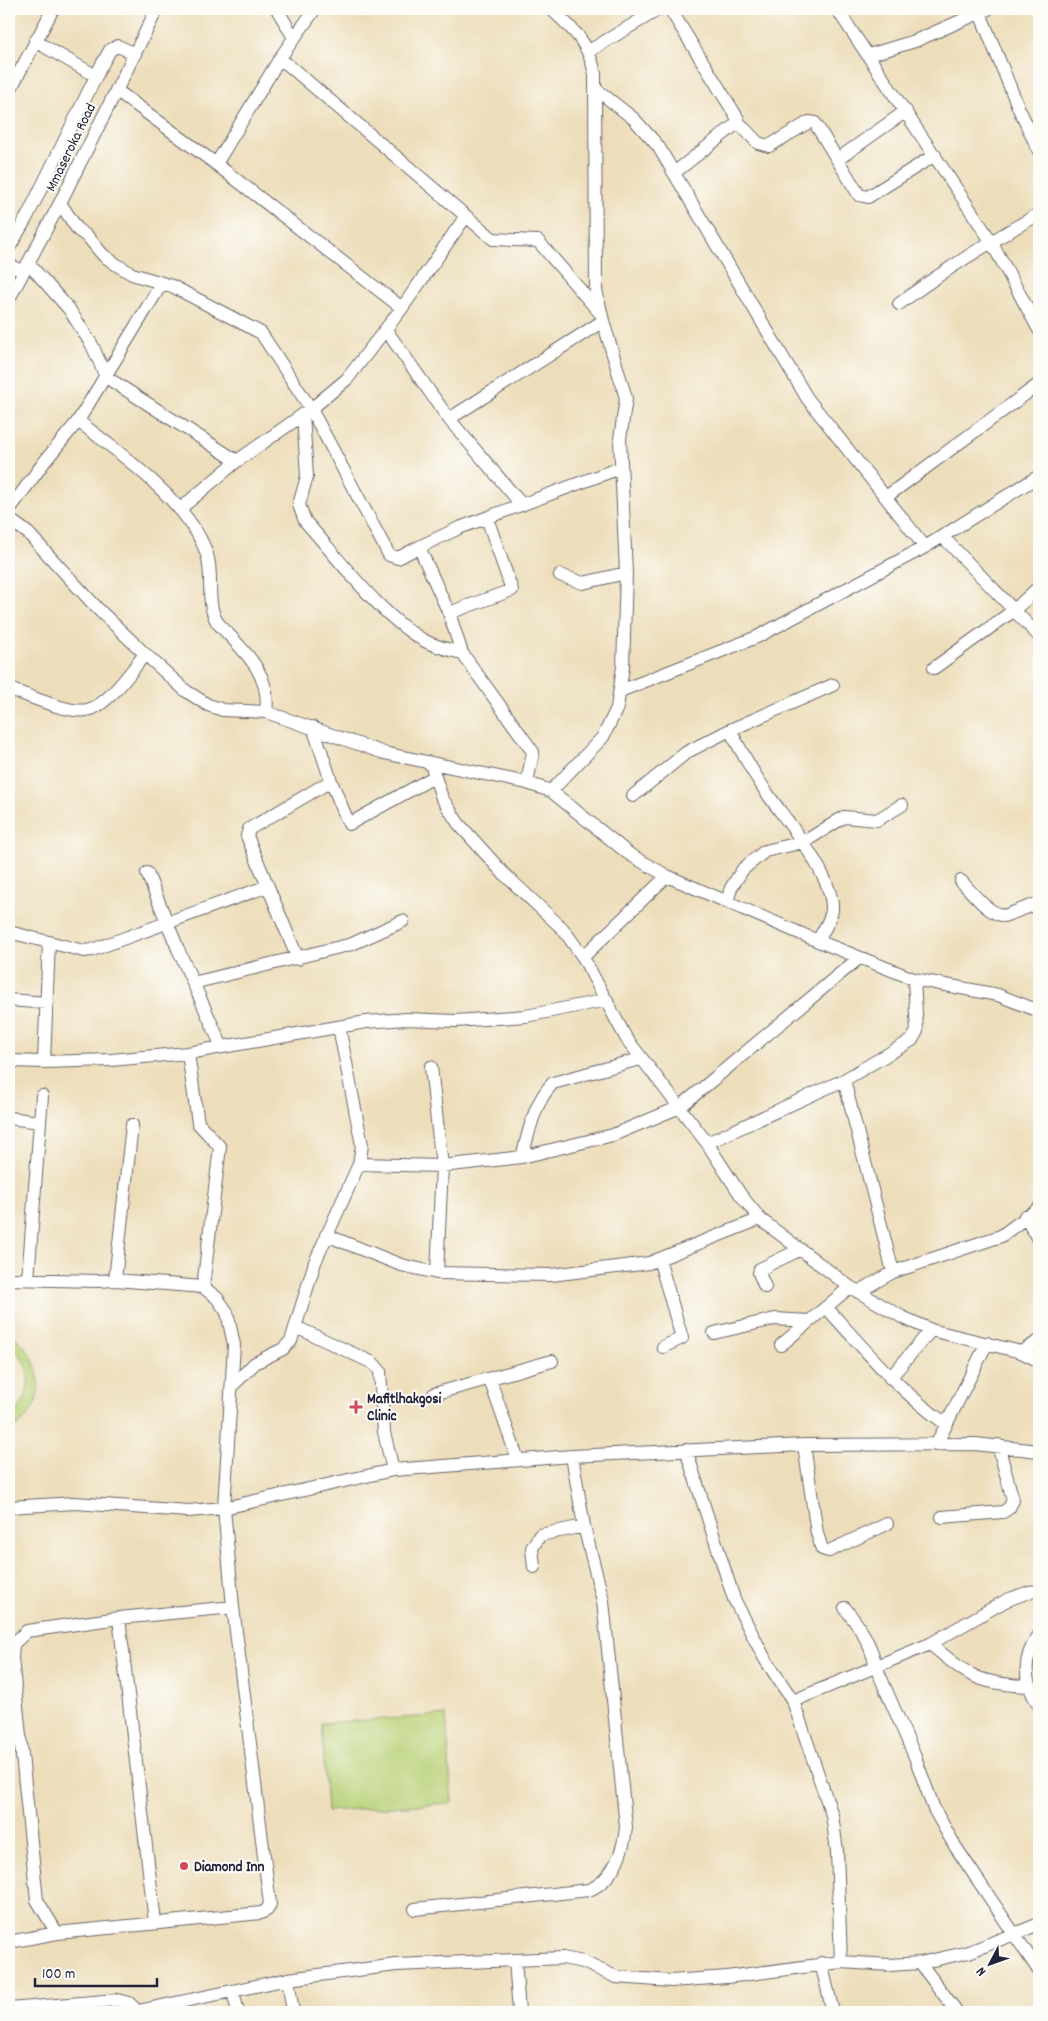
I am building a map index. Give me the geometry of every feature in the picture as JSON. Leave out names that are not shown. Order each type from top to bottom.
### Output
[{"type":"street","points":[[9,92],[13,73],[35,41],[53,9]]},
{"type":"street","name":"Mmaseroka Road","points":[[9,299],[60,203],[157,9]]},
{"type":"street","points":[[277,9],[294,38]]},
{"type":"street","points":[[216,164],[280,58],[315,9]]},
{"type":"street","points":[[551,9],[576,32],[589,51],[597,90],[596,290],[602,318],[626,398],[620,439],[626,573],[620,691],[617,708],[603,737],[551,791]]},
{"type":"street","points":[[589,51],[658,9]]},
{"type":"street","points":[[670,9],[738,116],[738,122],[758,143],[769,146],[809,122],[817,124],[860,195],[866,198],[935,155]]},
{"type":"street","points":[[837,9],[991,242],[1039,330]]},
{"type":"street","points":[[869,55],[915,41],[984,11],[1019,110],[1039,151]]},
{"type":"street","points":[[35,41],[96,76]]},
{"type":"street","points":[[9,248],[28,215],[110,50],[115,46],[134,54]]},
{"type":"street","points":[[280,58],[493,239],[509,241],[532,239],[538,241],[602,318]]},
{"type":"street","points":[[116,90],[216,164],[402,308]]},
{"type":"street","points":[[597,90],[646,131],[674,173],[807,398],[925,547]]},
{"type":"street","points":[[838,159],[906,111]]},
{"type":"street","points":[[674,173],[738,122]]},
{"type":"street","points":[[60,203],[78,230],[88,236],[108,260],[132,274],[172,286],[261,333],[389,555],[398,558],[487,518],[620,468]]},
{"type":"street","points":[[900,304],[929,282],[1039,214]]},
{"type":"street","points":[[180,509],[237,460],[307,412],[347,379],[386,330],[466,216]]},
{"type":"street","points":[[9,265],[26,267],[74,316],[92,345],[106,377],[237,460]]},
{"type":"street","points":[[9,510],[44,460],[78,421],[162,284]]},
{"type":"street","points":[[449,419],[602,318]]},
{"type":"street","points":[[386,330],[449,419],[522,505]]},
{"type":"street","points":[[886,497],[1039,384]]},
{"type":"street","points":[[307,412],[307,476],[299,505],[300,512],[305,521],[373,598],[403,625],[425,641],[462,653]]},
{"type":"street","points":[[78,421],[120,453],[180,509],[203,544],[208,555],[212,614],[263,676],[268,700],[266,712]]},
{"type":"street","points":[[620,691],[757,637],[943,537],[1039,476]]},
{"type":"street","points":[[449,613],[512,590],[487,518]]},
{"type":"street","points":[[9,519],[28,533],[98,609],[146,654],[186,691],[208,705],[224,710],[266,712],[384,753],[527,783],[551,791],[629,854],[667,876],[818,941],[914,979],[998,996],[1039,1011]]},
{"type":"street","points":[[943,537],[1039,636]]},
{"type":"street","points":[[419,547],[449,613],[462,653],[533,752],[527,783]]},
{"type":"street","points":[[560,575],[583,583],[626,573]]},
{"type":"street","points":[[934,668],[1013,611],[1039,587]]},
{"type":"street","points":[[9,689],[71,709],[88,710],[107,698],[146,654]]},
{"type":"street","points":[[632,796],[687,752],[730,730],[833,685]]},
{"type":"street","points":[[313,727],[330,781],[346,822],[351,824],[434,777]]},
{"type":"street","points":[[730,730],[766,793],[804,842],[824,882],[832,908],[818,941]]},
{"type":"street","points":[[431,764],[442,798],[458,823],[503,873],[563,929],[583,957],[626,1038],[640,1059],[680,1107],[707,1143],[740,1194],[760,1219],[854,1290],[902,1316],[931,1330],[1021,1352],[1039,1361]]},
{"type":"street","points":[[298,960],[247,836],[249,829],[330,781]]},
{"type":"street","points":[[727,902],[730,888],[752,860],[765,851],[804,842],[844,817],[877,820],[902,806]]},
{"type":"street","points":[[148,873],[193,983],[222,1047]]},
{"type":"street","points":[[583,957],[667,876]]},
{"type":"street","points":[[961,881],[990,911],[998,915],[1004,916],[1039,903]]},
{"type":"street","points":[[9,932],[84,951],[92,950],[168,924],[268,886]]},
{"type":"street","points":[[193,983],[298,960],[352,944],[403,921]]},
{"type":"street","points":[[44,1062],[49,942]]},
{"type":"street","points":[[359,1164],[442,1166],[522,1157],[613,1135],[680,1107],[859,958]]},
{"type":"street","points":[[707,1143],[844,1080],[900,1048],[915,1036],[917,1026],[914,979]]},
{"type":"street","points":[[9,1000],[47,1004]]},
{"type":"street","points":[[9,1061],[111,1060],[188,1053],[339,1027],[406,1019],[455,1021],[526,1016],[607,1000]]},
{"type":"street","points":[[232,1386],[256,1363],[283,1349],[291,1341],[315,1262],[359,1164],[362,1145],[339,1027]]},
{"type":"street","points":[[188,1053],[198,1123],[220,1147],[203,1287]]},
{"type":"street","points":[[522,1157],[536,1108],[545,1090],[553,1083],[640,1059]]},
{"type":"street","points":[[431,1067],[442,1166],[437,1273]]},
{"type":"street","points":[[844,1080],[893,1272]]},
{"type":"street","points":[[28,1279],[42,1096]]},
{"type":"street","points":[[9,1118],[40,1122]]},
{"type":"street","points":[[115,1280],[132,1125]]},
{"type":"street","points":[[781,1345],[826,1308],[854,1290],[893,1272],[1001,1236],[1039,1208]]},
{"type":"street","points":[[1026,1216],[1039,1241]]},
{"type":"street","points":[[326,1235],[401,1265],[437,1273],[551,1275],[649,1263],[760,1219]]},
{"type":"street","points":[[765,1287],[759,1273],[760,1269],[799,1250]]},
{"type":"street","points":[[659,1259],[682,1338],[664,1347]]},
{"type":"street","points":[[9,1279],[115,1280],[203,1287],[217,1298],[227,1312],[231,1322],[234,1344],[224,1508],[233,1607],[270,1904],[268,1910],[261,1914],[155,1922],[57,1933],[9,1942]]},
{"type":"street","points":[[826,1308],[890,1378],[927,1411],[946,1424]]},
{"type":"street","points":[[714,1333],[775,1319],[809,1321]]},
{"type":"street","points":[[296,1327],[373,1363],[380,1371],[384,1432],[393,1470]]},
{"type":"street","points":[[890,1378],[931,1330]]},
{"type":"street","points":[[1021,1352],[1039,1341]]},
{"type":"street","points":[[936,1444],[987,1343]]},
{"type":"street","points":[[434,1394],[490,1380],[552,1361]]},
{"type":"street","points":[[490,1380],[518,1460]]},
{"type":"street","points":[[9,1507],[74,1503],[188,1511],[224,1508],[393,1470],[572,1456],[804,1445],[998,1445],[1039,1451]]},
{"type":"street","points":[[804,1445],[817,1533],[822,1549],[829,1550],[887,1524]]},
{"type":"street","points":[[942,1517],[1003,1512],[1009,1508],[1013,1500],[998,1445]]},
{"type":"street","points":[[686,1450],[734,1598],[757,1646],[793,1701],[832,1815],[838,1851],[841,1962]]},
{"type":"street","points":[[415,1909],[589,1890],[605,1878],[618,1859],[625,1842],[626,1827],[603,1601],[584,1526],[572,1456]]},
{"type":"street","points":[[534,1567],[532,1548],[540,1535],[584,1526]]},
{"type":"street","points":[[793,1701],[930,1644],[1007,1600],[1029,1592],[1039,1591]]},
{"type":"street","points":[[57,1933],[37,1900],[12,1644],[27,1631],[119,1618],[233,1607]]},
{"type":"street","points":[[845,1608],[867,1639],[876,1667],[915,1757],[934,1809],[955,1846],[1012,1935],[1039,1971]]},
{"type":"street","points":[[119,1618],[155,1922]]},
{"type":"street","points":[[1039,1636],[1028,1655],[1026,1677],[1039,1705]]},
{"type":"street","points":[[930,1644],[964,1672],[981,1680],[1002,1685],[1029,1686]]},
{"type":"street","points":[[9,2009],[117,2000],[128,2003],[138,2012],[288,1979],[396,1965],[562,1958],[583,1962],[616,1977],[671,1981],[727,1977],[822,1963],[841,1962],[890,1965],[920,1963],[969,1952],[1039,1924]]},
{"type":"street","points":[[515,1960],[519,2012]]},
{"type":"street","points":[[822,1963],[831,2011]]},
{"type":"street","points":[[920,1963],[957,2012]]},
{"type":"street","points":[[288,1979],[293,2012]]},
{"type":"street","points":[[233,1992],[238,2012]]},
{"type":"green space","points":[[9,1333],[21,1343],[30,1355],[39,1383],[37,1397],[32,1410],[23,1421],[9,1430],[9,1418],[23,1402],[28,1382],[27,1371],[23,1361],[9,1345]]},
{"type":"green space","points":[[446,1715],[452,1803],[327,1811],[321,1723]]},
{"type":"place","name":"Mafitlhakgosi Clinic","points":[[356,1407]]},
{"type":"place","name":"Diamond Inn","points":[[184,1866]]}]
